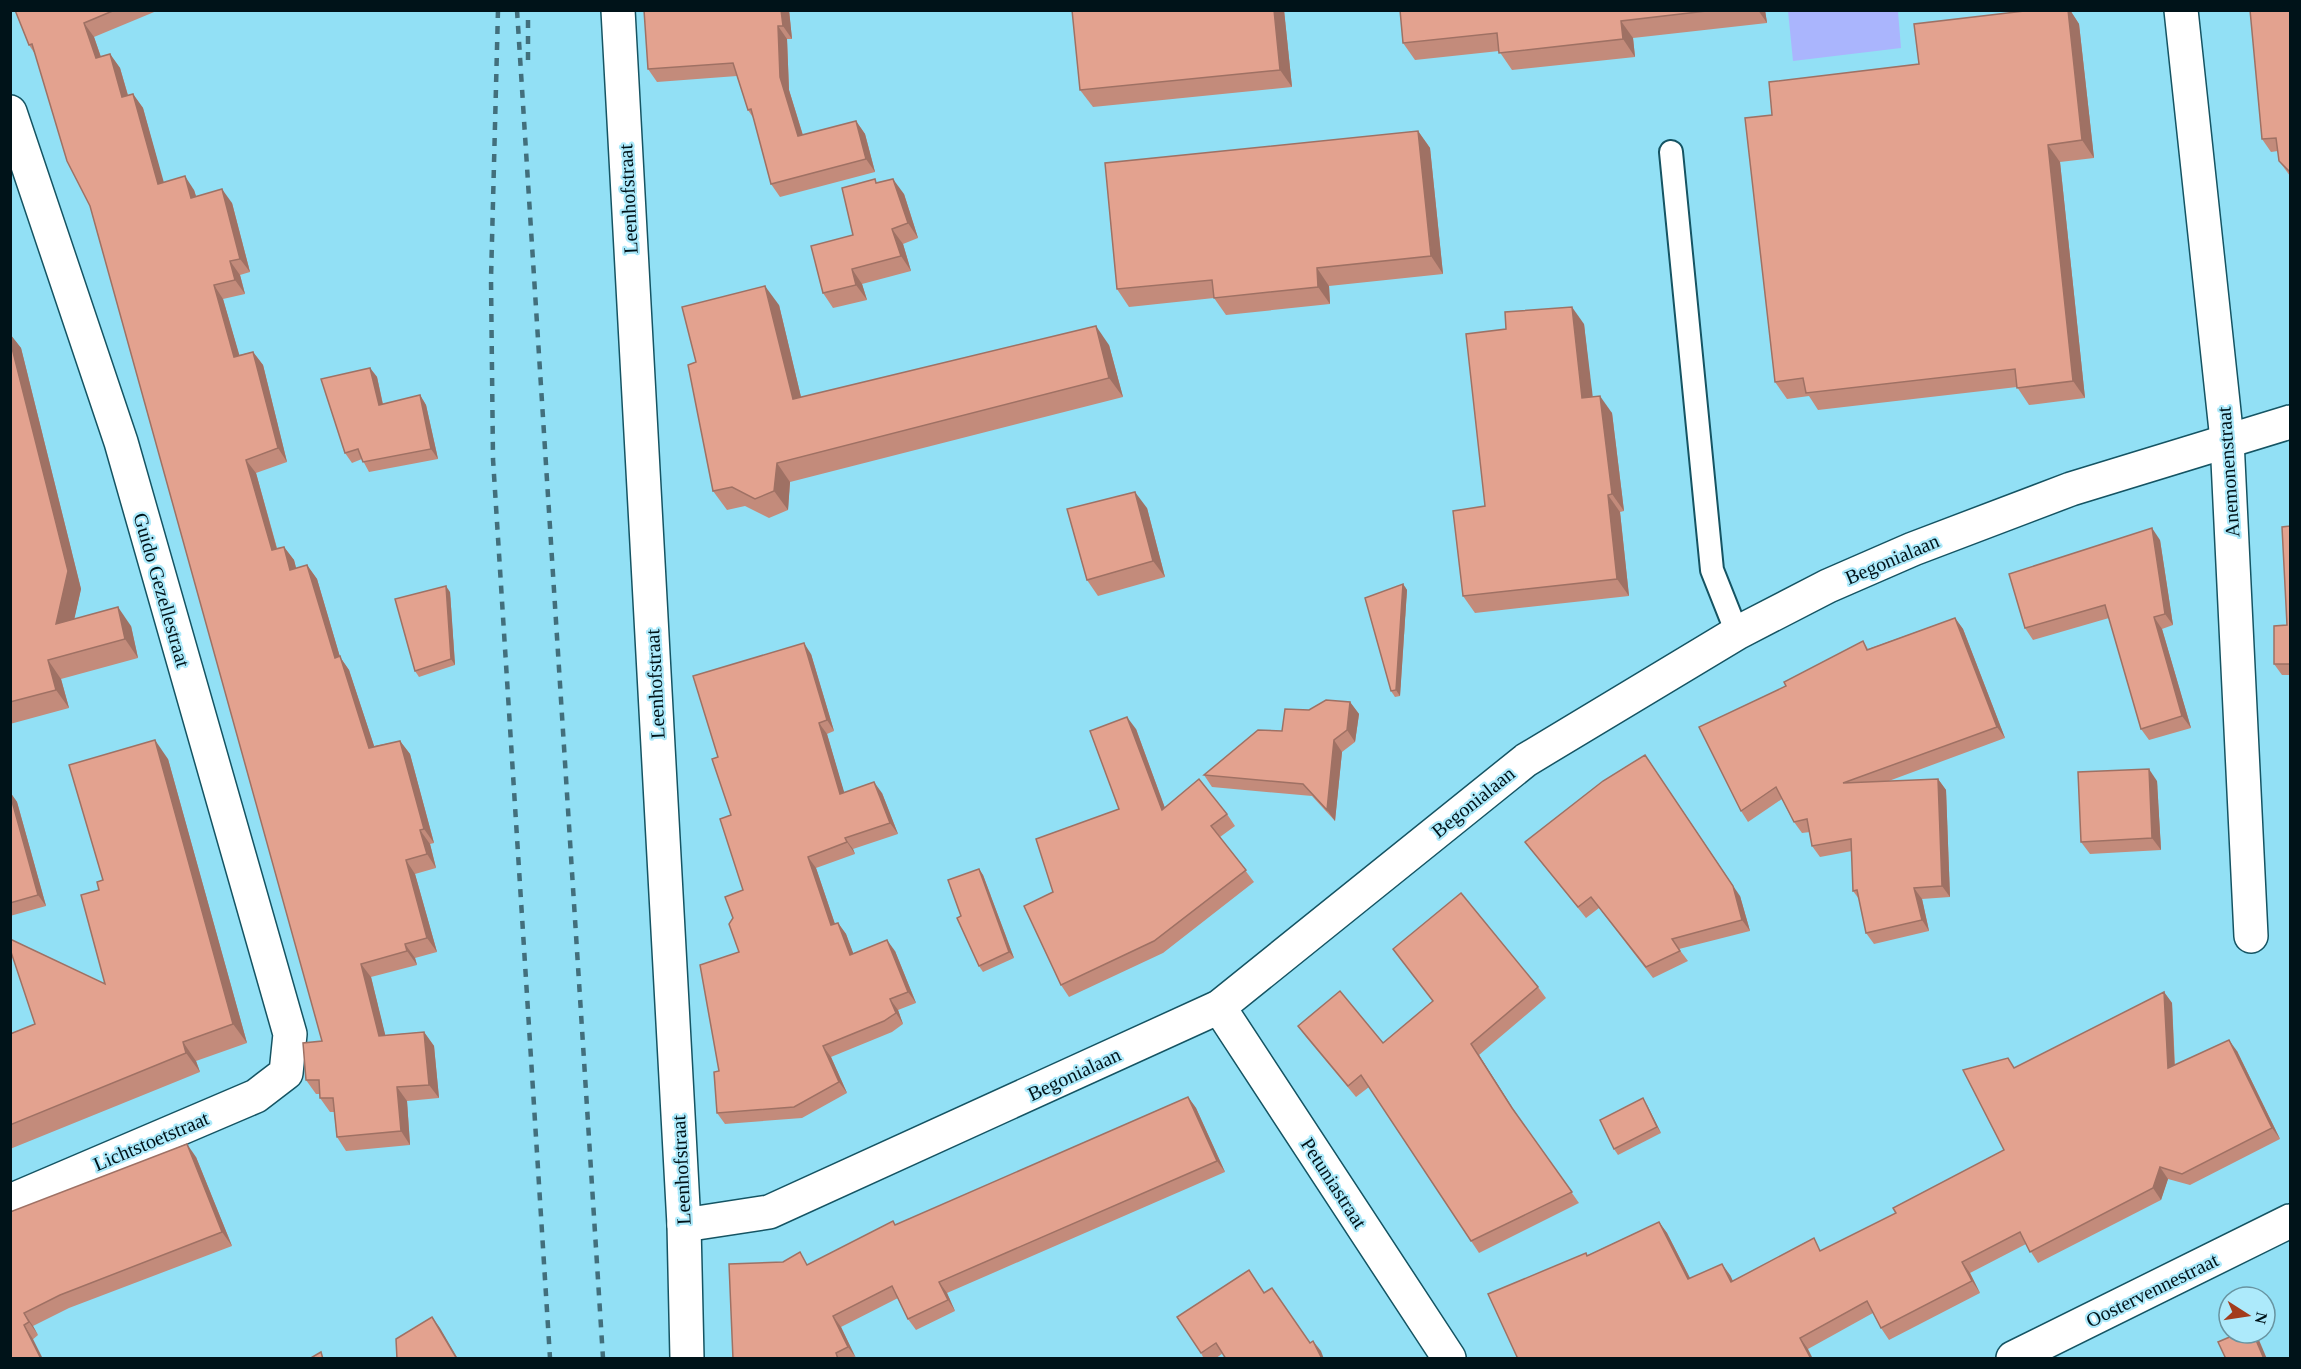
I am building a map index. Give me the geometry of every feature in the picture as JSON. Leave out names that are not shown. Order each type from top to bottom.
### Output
[{"type":"street","name":"Leenhofstraat","points":[[618,10],[684,1225],[687,1359]]},
{"type":"street","name":"Anemonenstraat","points":[[2181,10],[2228,440],[2251,936]]},
{"type":"street","name":"Guido Gezellestraat","points":[[10,112],[121,442],[290,1034],[286,1073]]},
{"type":"street","name":"Begonialaan","points":[[684,1225],[769,1212],[1219,1007],[1526,760],[1737,633],[1828,586],[1913,549],[2071,489],[2290,422]]},
{"type":"street","name":"Petuniastraat","points":[[1219,1007],[1449,1359]]},
{"type":"street","name":"Lichtstoetstraat","points":[[10,1201],[256,1096],[286,1073]]},
{"type":"street","name":"Oostervennestraat","points":[[2013,1359],[2290,1221]]},
{"type":"lane","points":[[1671,152],[1712,570],[1737,633]]},
{"type":"shaded area","points":[[1788,11],[1898,11],[1901,48],[1793,61]]},
{"type":"building","points":[[15,10],[115,10],[84,23],[96,58],[110,54],[122,97],[133,94],[158,184],[185,176],[191,198],[222,189],[240,259],[230,261],[235,280],[214,285],[234,357],[253,352],[278,448],[246,460],[272,550],[284,547],[290,570],[307,565],[335,658],[340,656],[369,748],[400,741],[424,829],[420,830],[427,854],[406,860],[427,938],[405,944],[407,951],[361,964],[379,1036],[424,1032],[429,1085],[397,1087],[401,1131],[337,1137],[333,1098],[320,1098],[319,1080],[306,1080],[303,1043],[322,1041],[90,206],[67,161],[32,44],[29,45]]},
{"type":"building","points":[[644,10],[781,10],[783,26],[778,26],[780,77],[798,136],[856,121],[866,159],[771,184],[751,109],[748,110],[733,63],[648,69]]},
{"type":"building","points":[[1072,10],[1274,10],[1280,70],[1080,90]]},
{"type":"building","points":[[1400,10],[1715,10],[1621,21],[1623,39],[1499,53],[1497,33],[1403,43]]},
{"type":"building","points":[[2033,10],[2068,10],[2082,140],[2048,145],[2073,381],[2017,388],[2015,369],[1806,393],[1803,378],[1775,382],[1745,118],[1772,115],[1769,82],[1919,64],[1914,24]]},
{"type":"building","points":[[2250,10],[2290,10],[2290,172],[2279,161],[2276,138],[2262,139]]},
{"type":"building","points":[[1418,131],[1431,256],[1317,268],[1318,287],[1214,298],[1212,280],[1117,289],[1105,163]]},
{"type":"building","points":[[875,179],[876,183],[893,179],[908,223],[892,229],[901,256],[852,269],[856,285],[823,293],[811,246],[853,235],[842,188]]},
{"type":"building","points":[[765,286],[793,399],[1096,326],[1109,378],[777,463],[774,491],[755,499],[732,487],[713,491],[688,365],[696,362],[682,307]]},
{"type":"building","points":[[1572,307],[1582,398],[1600,396],[1612,494],[1608,495],[1617,579],[1463,596],[1453,511],[1485,506],[1466,334],[1506,329],[1505,312]]},
{"type":"building","points":[[10,340],[68,571],[56,624],[118,607],[125,639],[48,660],[56,690],[10,702]]},
{"type":"building","points":[[370,368],[379,405],[420,395],[431,449],[363,462],[358,449],[345,453],[321,379]]},
{"type":"building","points":[[1135,492],[1153,561],[1087,580],[1067,509]]},
{"type":"building","points":[[2290,526],[2290,664],[2274,664],[2274,626],[2287,625],[2282,527]]},
{"type":"building","points":[[2152,528],[2165,614],[2154,617],[2182,716],[2141,729],[2105,605],[2025,628],[2009,574]]},
{"type":"building","points":[[1403,584],[1396,690],[1391,691],[1365,598]]},
{"type":"building","points":[[446,586],[451,659],[415,671],[395,599]]},
{"type":"building","points":[[1955,618],[1997,727],[1843,783],[1938,779],[1942,886],[1914,888],[1922,920],[1866,933],[1857,890],[1853,891],[1851,839],[1812,846],[1807,819],[1794,822],[1776,787],[1741,811],[1699,727],[1786,686],[1784,682],[1863,641],[1867,650]]},
{"type":"building","points":[[804,643],[827,720],[819,723],[840,794],[874,782],[890,823],[845,838],[847,842],[808,857],[831,925],[838,923],[850,955],[887,940],[908,992],[890,999],[896,1013],[884,1021],[823,1046],[839,1082],[794,1107],[717,1113],[714,1072],[719,1071],[700,965],[739,952],[729,924],[733,918],[725,897],[743,890],[720,819],[731,815],[712,759],[718,757],[693,676]]},
{"type":"building","points":[[1326,700],[1350,702],[1347,730],[1334,740],[1327,810],[1303,784],[1204,775],[1258,730],[1282,731],[1285,709],[1309,710]]},
{"type":"building","points":[[1127,717],[1162,810],[1199,779],[1227,814],[1211,826],[1246,870],[1154,941],[1061,985],[1024,906],[1053,892],[1036,839],[1119,809],[1090,731]]},
{"type":"building","points":[[155,740],[233,1024],[183,1042],[186,1053],[10,1125],[10,1034],[35,1024],[10,949],[10,939],[105,984],[81,895],[99,890],[97,882],[103,880],[69,765]]},
{"type":"building","points":[[1645,755],[1733,886],[1742,920],[1672,939],[1680,951],[1646,967],[1591,897],[1578,907],[1525,842],[1603,781]]},
{"type":"building","points":[[2149,769],[2152,838],[2081,842],[2078,772]]},
{"type":"building","points":[[10,794],[38,895],[10,903]]},
{"type":"building","points":[[979,869],[1009,952],[979,966],[957,918],[961,916],[948,880]]},
{"type":"building","points":[[1461,893],[1538,987],[1471,1044],[1512,1108],[1572,1192],[1471,1241],[1361,1075],[1348,1086],[1298,1026],[1340,991],[1383,1043],[1433,1001],[1393,949]]},
{"type":"building","points":[[2164,992],[2168,1068],[2229,1040],[2272,1128],[2182,1174],[2160,1167],[2153,1188],[2030,1252],[2020,1232],[1962,1262],[1972,1281],[1881,1328],[1867,1301],[1800,1338],[1811,1359],[1518,1359],[1488,1294],[1586,1253],[1587,1256],[1659,1222],[1688,1279],[1722,1264],[1731,1282],[1814,1238],[1820,1251],[1896,1213],[1893,1208],[2004,1150],[1963,1070],[2008,1058],[2014,1068]]},
{"type":"building","points":[[1188,1097],[1217,1161],[939,1282],[948,1300],[908,1319],[892,1286],[833,1316],[848,1347],[836,1353],[838,1359],[733,1359],[729,1264],[783,1262],[800,1252],[807,1265],[893,1221],[895,1225]]},
{"type":"building","points":[[1643,1098],[1657,1127],[1614,1149],[1600,1120]]},
{"type":"building","points":[[187,1144],[222,1232],[60,1295],[24,1313],[29,1322],[24,1325],[41,1359],[10,1359],[10,1212]]},
{"type":"building","points":[[1249,1270],[1264,1293],[1272,1288],[1310,1343],[1313,1341],[1322,1359],[1226,1359],[1216,1343],[1201,1353],[1177,1317]]},
{"type":"building","points":[[432,1317],[457,1359],[397,1359],[396,1339]]},
{"type":"building","points":[[2219,1345],[2258,1345],[2264,1359],[2226,1359]]},
{"type":"building","points":[[321,1352],[323,1359],[309,1359]]},
{"type":"railway","points":[[498,10],[491,279],[493,459],[550,1358]]},
{"type":"railway","points":[[517,10],[603,1358]]},
{"type":"railway","points":[[528,10],[528,60]]}]
